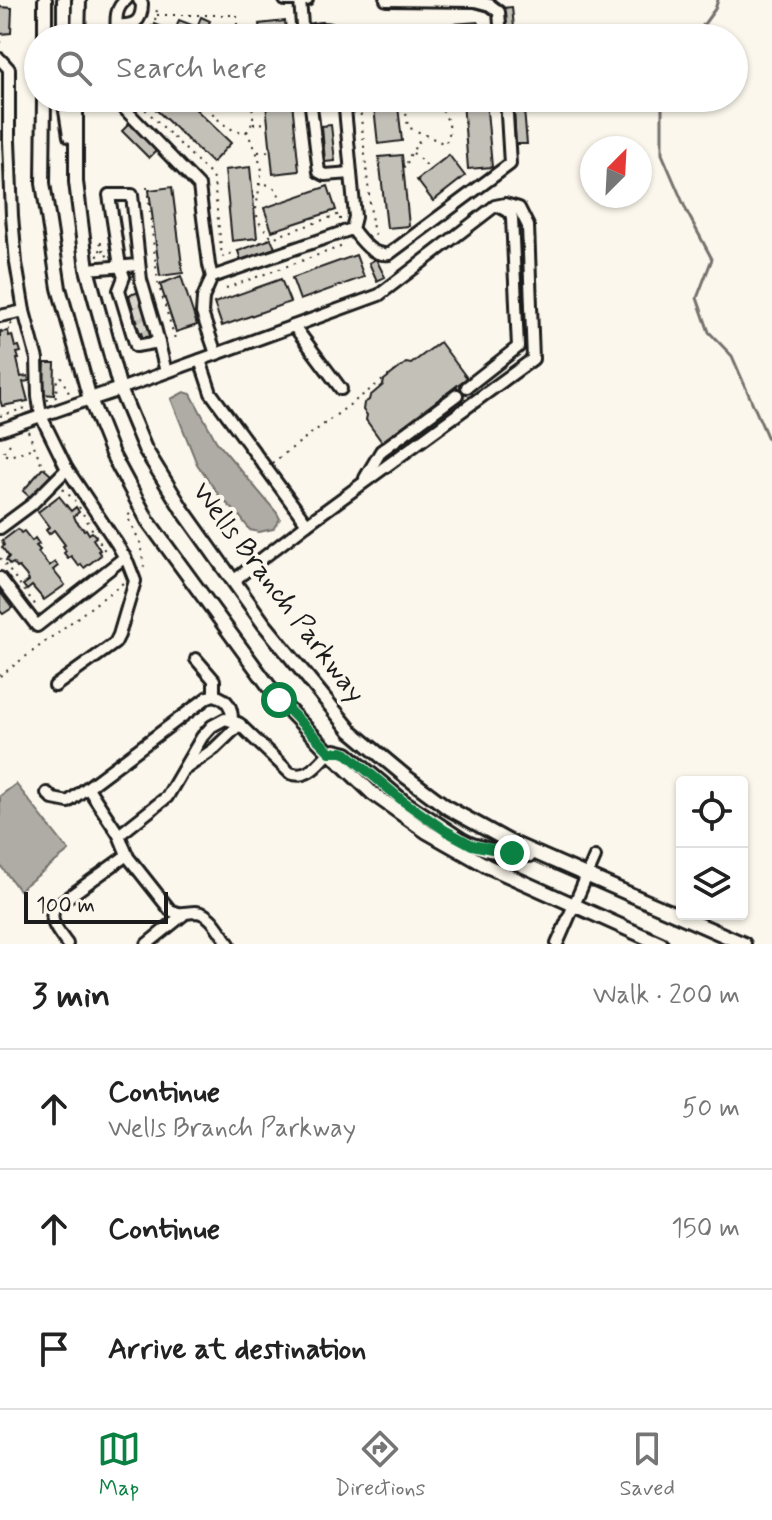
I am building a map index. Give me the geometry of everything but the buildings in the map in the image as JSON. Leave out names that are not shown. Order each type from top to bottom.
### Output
[{"type":"main road","points":[[45,0],[45,24]]},
{"type":"main road","points":[[64,0],[64,24]]},
{"type":"main road","points":[[78,24],[79,0]]},
{"type":"main road","name":"Wells Branch Parkway","points":[[44,112],[43,183],[59,288],[90,399],[112,454],[148,521],[279,700],[372,793],[427,832],[487,866],[661,944]]},
{"type":"main road","points":[[66,112],[76,182]]},
{"type":"main road","name":"Wells Branch Parkway","points":[[76,112],[76,182],[87,269],[120,389],[145,449],[182,509],[264,624],[351,731],[448,808],[508,841],[744,944]]},
{"type":"main road","points":[[90,399],[120,389]]},
{"type":"main road","points":[[330,752],[347,754],[403,801],[472,845],[541,855]]},
{"type":"street","points":[[117,24],[117,12],[126,0]]},
{"type":"street","points":[[132,24],[139,20],[142,12],[139,0]]},
{"type":"street","points":[[285,0],[307,0]]},
{"type":"street","points":[[300,0],[302,24]]},
{"type":"street","points":[[386,0],[475,1],[490,5],[499,12],[500,24]]},
{"type":"street","points":[[0,59],[9,69],[4,136],[16,263],[24,311],[37,359],[41,416],[67,469],[125,557],[135,581],[115,643],[55,686]]},
{"type":"street","points":[[127,112],[199,186],[212,277],[203,298],[202,313],[216,354]]},
{"type":"street","points":[[312,112],[319,172],[325,175],[351,173]]},
{"type":"street","points":[[345,112],[355,217],[352,229]]},
{"type":"street","points":[[352,229],[369,249],[381,255],[389,254],[510,164],[507,112]]},
{"type":"street","points":[[159,342],[136,346],[143,325],[138,306],[119,290],[124,277],[109,195],[132,195],[141,280],[138,306],[143,325],[159,342],[166,372]]},
{"type":"street","points":[[469,390],[518,347],[512,218],[511,213],[498,205]]},
{"type":"street","points":[[120,389],[379,295],[498,205],[519,208],[528,226],[533,359],[233,581]]},
{"type":"street","points":[[212,277],[352,229]]},
{"type":"street","points":[[87,269],[139,265]]},
{"type":"street","points":[[0,316],[24,311]]},
{"type":"street","points":[[294,326],[341,389]]},
{"type":"street","points":[[200,360],[211,393],[307,524]]},
{"type":"street","points":[[362,483],[372,465],[459,397]]},
{"type":"street","points":[[0,430],[90,399]]},
{"type":"street","points":[[0,528],[31,505],[67,469]]},
{"type":"street","points":[[0,578],[37,626],[125,557]]},
{"type":"street","points":[[196,659],[214,680],[214,695]]},
{"type":"street","points":[[47,793],[53,799],[68,802],[208,697],[214,695],[228,703],[236,722]]},
{"type":"street","points":[[119,835],[167,797],[202,737],[212,726],[225,719],[236,722],[294,775],[312,771],[330,752]]},
{"type":"street","points":[[180,772],[214,749],[236,722]]},
{"type":"street","points":[[88,788],[119,835],[127,855],[170,910],[183,915]]},
{"type":"street","points":[[67,944],[52,919],[52,911],[127,855]]},
{"type":"street","points":[[557,944],[595,857]]},
{"type":"street","points":[[147,944],[183,915],[195,912],[209,917],[229,944]]},
{"type":"path","points":[[154,24],[157,8]]},
{"type":"path","points":[[157,15],[237,15],[237,24]]},
{"type":"path","points":[[0,42],[8,42]]},
{"type":"path","points":[[211,112],[226,126],[239,132],[246,131],[252,124],[253,112]]},
{"type":"path","points":[[360,112],[373,229],[378,236]]},
{"type":"path","points":[[406,112],[408,127],[445,144],[448,121],[443,112]]},
{"type":"path","points":[[252,124],[268,123]]},
{"type":"path","points":[[246,131],[262,170],[256,209],[258,221],[272,238],[340,214],[340,219],[347,217]]},
{"type":"path","points":[[403,167],[408,166],[407,160],[423,135]]},
{"type":"path","points":[[256,152],[271,151]]},
{"type":"path","points":[[412,152],[431,169]]},
{"type":"path","points":[[258,184],[273,186],[282,202]]},
{"type":"path","points":[[147,187],[158,283],[176,342]]},
{"type":"path","points":[[96,256],[101,255],[101,243],[105,256],[115,254]]},
{"type":"path","points":[[226,288],[343,246]]},
{"type":"path","points":[[236,251],[239,258]]},
{"type":"path","points":[[0,331],[12,329],[11,322]]},
{"type":"path","points":[[274,468],[274,461],[395,371]]},
{"type":"path","points":[[47,400],[56,397],[57,378],[61,377],[69,393],[73,391]]},
{"type":"path","points":[[17,403],[19,411]]},
{"type":"path","points":[[0,416],[31,406]]},
{"type":"path","points":[[27,430],[42,465],[51,473]]},
{"type":"path","points":[[10,444],[1,454],[10,456],[35,448]]},
{"type":"path","points":[[59,485],[77,503],[105,551]]},
{"type":"path","points":[[0,676],[144,568],[140,542],[127,516],[131,514]]},
{"type":"path","points":[[0,558],[37,607]]},
{"type":"shaded area","points":[[184,392],[191,394],[216,441],[277,513],[280,519],[273,529],[250,530],[221,498],[197,464],[171,399]]},
{"type":"shaded area","points":[[16,784],[69,851],[19,890],[0,865],[0,796]]},
{"type":"waterway","points":[[704,24],[718,0]]},
{"type":"waterway","points":[[662,112],[662,154],[712,259],[697,298],[709,332],[732,356],[772,448]]},
{"type":"tunnel","points":[[132,302],[142,299]]},
{"type":"tunnel","points":[[135,313],[146,310]]},
{"type":"tunnel","points":[[139,327],[150,323]]},
{"type":"tunnel","points":[[461,400],[471,392]]},
{"type":"route","points":[[279,700],[330,752],[347,754],[403,801],[446,831],[472,845],[512,853]]}]
